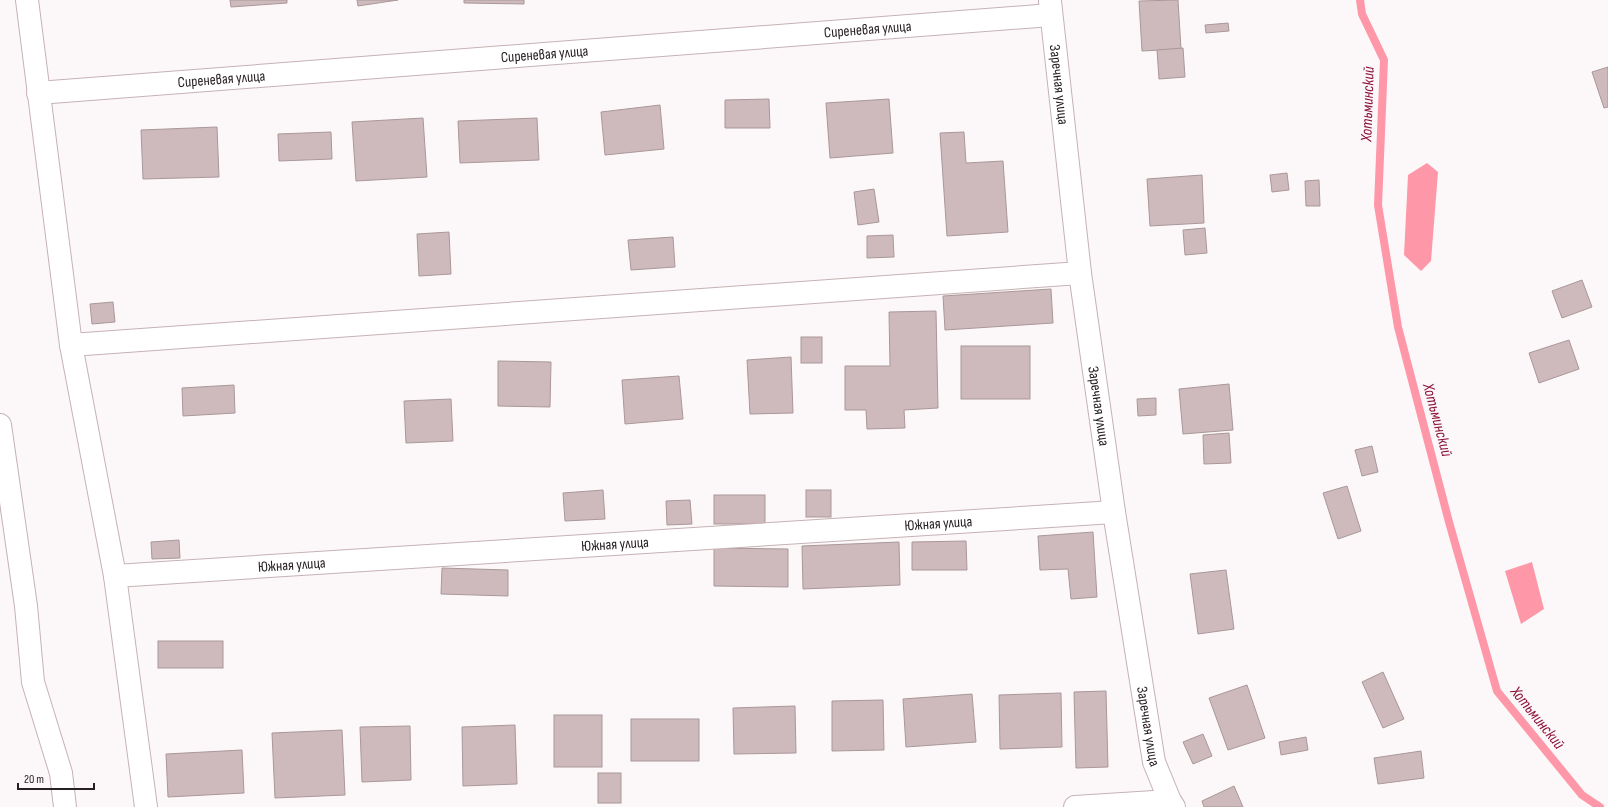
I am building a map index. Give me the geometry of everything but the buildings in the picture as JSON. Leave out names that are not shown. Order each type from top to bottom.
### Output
[{"type":"street","points":[[27,0],[71,345],[115,576],[146,807]]},
{"type":"street","name":"Сиреневая улица","points":[[38,93],[1050,7]]},
{"type":"street","name":"Заречная улица","points":[[1050,7],[1080,273],[1114,512],[1154,762],[1172,804]]},
{"type":"street","points":[[71,345],[1080,273]]},
{"type":"street","points":[[0,425],[26,606],[34,682],[61,773],[65,807]]},
{"type":"street","name":"Южная улица","points":[[115,576],[1114,512]]},
{"type":"street","points":[[1075,807],[1172,804]]},
{"type":"shaded area","points":[[1427,163],[1438,172],[1431,261],[1421,271],[1404,255],[1408,175]]},
{"type":"shaded area","points":[[1532,562],[1544,609],[1521,624],[1505,571]]},
{"type":"waterway","name":"Хотьминский","points":[[1360,0],[1362,14],[1384,60],[1378,205],[1398,327],[1449,522],[1497,691],[1582,795],[1600,807]]}]
